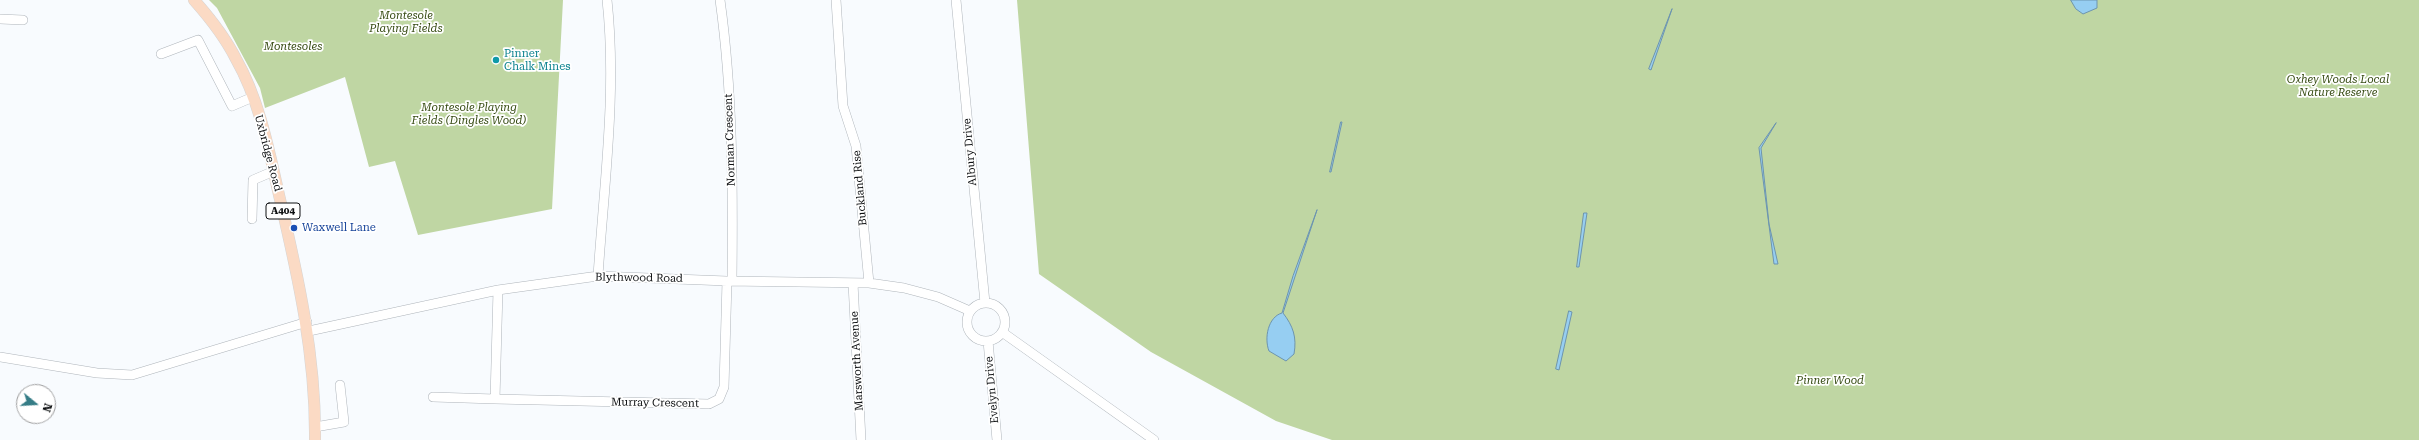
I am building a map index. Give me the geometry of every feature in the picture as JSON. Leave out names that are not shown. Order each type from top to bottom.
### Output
[{"type":"main road","name":"Uxbridge Road","points":[[194,0],[212,21],[237,59],[252,97],[274,171],[308,326],[315,440]]},
{"type":"street","points":[[598,276],[609,98],[610,30],[607,0]]},
{"type":"street","name":"Norman Crescent","points":[[720,0],[727,54],[733,202],[729,281]]},
{"type":"street","name":"Buckland Rise","points":[[836,0],[843,106],[856,146],[869,283]]},
{"type":"street","name":"Albury Drive","points":[[956,0],[985,303]]},
{"type":"street","points":[[0,19],[23,20]]},
{"type":"street","points":[[161,54],[198,40],[232,106],[252,97]]},
{"type":"street","points":[[252,219],[253,180],[274,171]]},
{"type":"street","name":"Blythwood Road","points":[[308,326],[498,290],[598,276],[729,281],[869,283],[904,288],[938,297],[970,311]]},
{"type":"street","name":"Murray Crescent","points":[[433,397],[710,404],[719,399],[724,387],[729,281]]},
{"type":"street","name":"Marsworth Avenue","points":[[853,282],[861,440]]},
{"type":"street","points":[[495,399],[498,290]]},
{"type":"street","points":[[985,303],[991,304],[1001,310],[1005,321],[1002,332],[988,341],[980,340],[971,333],[967,322],[970,311],[974,307],[985,303]]},
{"type":"street","points":[[0,357],[97,373],[132,375],[308,326]]},
{"type":"street","points":[[1002,332],[1154,440]]},
{"type":"street","name":"Evelyn Drive","points":[[988,341],[997,440]]},
{"type":"street","points":[[315,427],[344,422],[340,385]]},
{"type":"green space","name":"Montesole Playing Fields (Dingles Wood)","points":[[209,0],[563,0],[552,209],[418,235],[395,161],[369,167],[345,77],[265,108],[260,88],[217,8]]},
{"type":"green space","points":[[1017,0],[2419,0],[2419,440],[1332,440],[1276,421],[1151,352],[1039,274]]},
{"type":"water","points":[[2071,0],[2097,0],[2097,8],[2083,14],[2076,9]]},
{"type":"water","points":[[1672,9],[1651,70],[1649,69]]},
{"type":"water","points":[[1341,122],[1342,122],[1330,172]]},
{"type":"water","points":[[1776,123],[1761,148],[1769,224],[1778,264],[1774,264],[1759,148]]},
{"type":"water","points":[[1317,210],[1283,313],[1292,327],[1295,342],[1294,354],[1286,361],[1269,351],[1267,340],[1268,329],[1273,319],[1282,313],[1293,276]]},
{"type":"water","points":[[1584,213],[1587,213],[1579,267],[1577,267]]},
{"type":"water","points":[[1569,311],[1572,312],[1559,370],[1556,369]]},
{"type":"place","name":"Pinner Chalk Mines","points":[[496,60]]},
{"type":"place","name":"Waxwell Lane","points":[[294,228]]},
{"type":"park label","name":"Montesole Playing Fields","points":[[406,22]]},
{"type":"park label","name":"Montesoles","points":[[293,47]]},
{"type":"park label","name":"Oxhey Woods Local Nature Reserve","points":[[2338,86]]},
{"type":"park label","name":"Pinner Wood","points":[[1830,381]]}]
